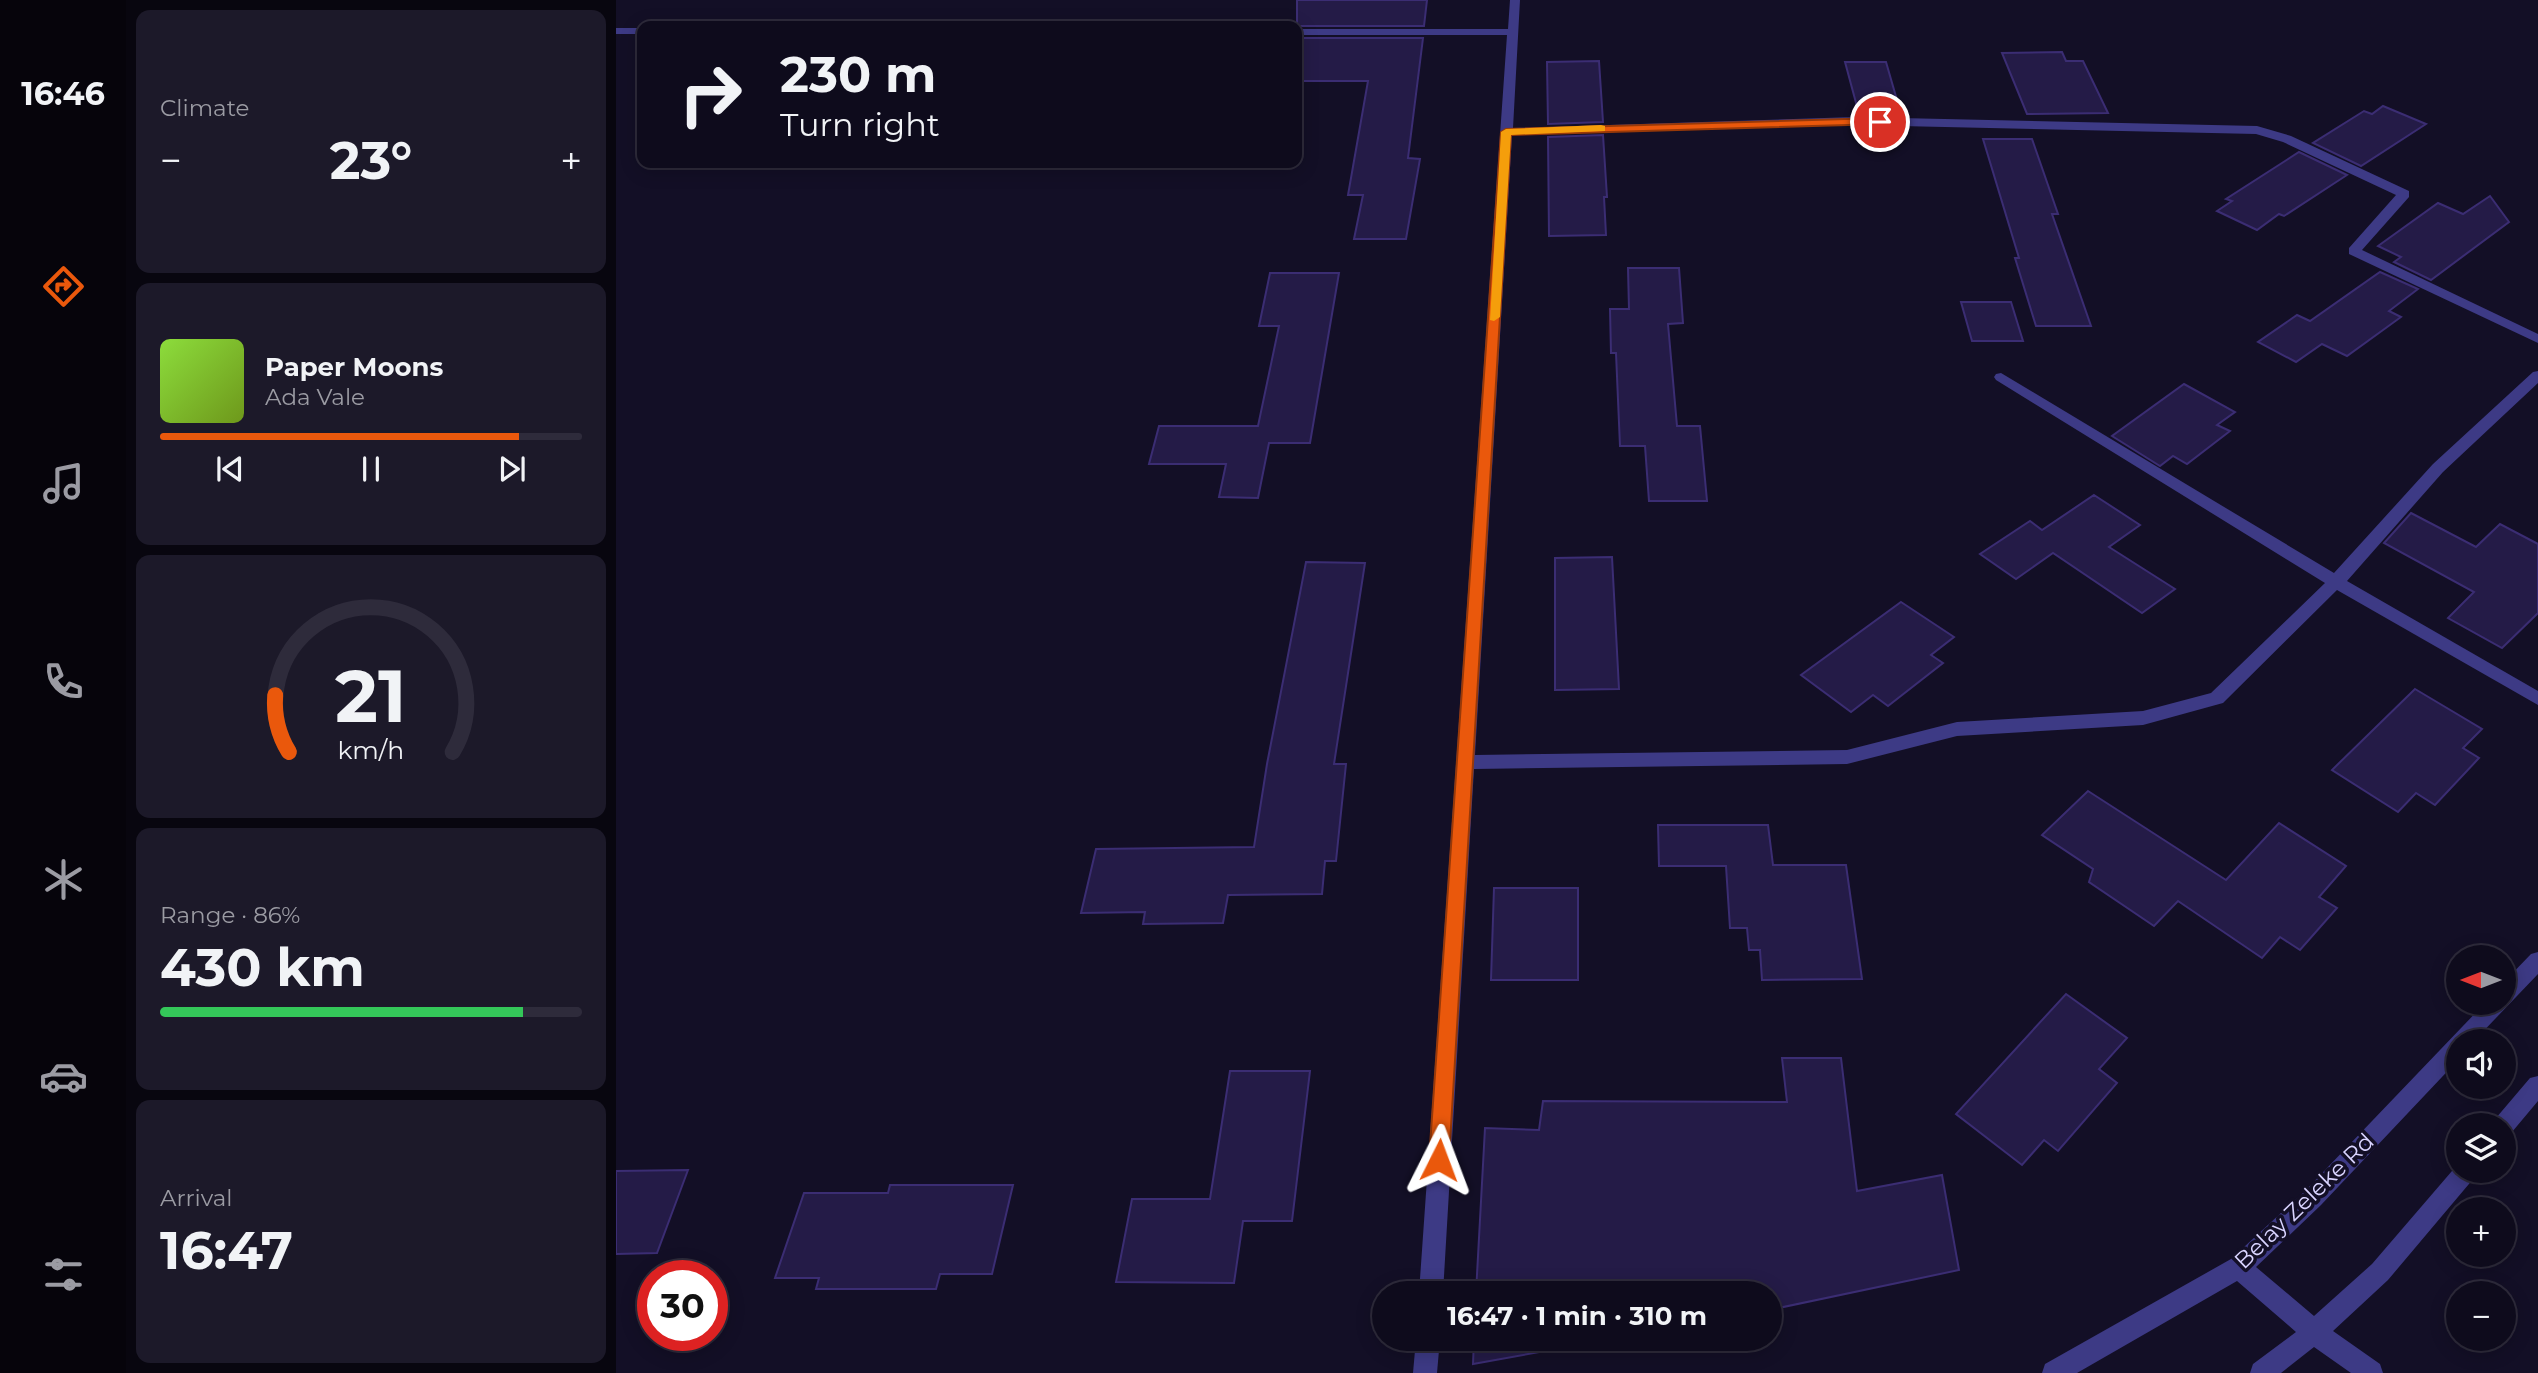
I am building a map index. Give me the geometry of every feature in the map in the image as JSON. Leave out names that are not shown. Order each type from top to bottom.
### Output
[{"type":"street","points":[[1432,1281],[1515,0]]},
{"type":"street","points":[[616,31],[637,31]]},
{"type":"street","points":[[1302,32],[1513,32]]},
{"type":"street","points":[[1506,132],[1854,121],[2257,130],[2287,139],[2404,194],[2354,251],[2538,339]]},
{"type":"street","points":[[1465,762],[1847,757],[1957,729],[2143,718],[2217,698],[2336,582],[2438,468],[2538,375]]},
{"type":"street","points":[[2001,377],[2336,582],[2538,699]]},
{"type":"street","points":[[2516,983],[2538,960]]},
{"type":"street","name":"Belay Zeleke Rd","points":[[2473,1029],[2487,1015]]},
{"type":"street","name":"Belay Zeleke Rd","points":[[2054,1373],[2239,1267],[2313,1198],[2446,1058]]},
{"type":"street","points":[[2514,1113],[2538,1085]]},
{"type":"street","points":[[2262,1373],[2314,1332],[2380,1272],[2456,1183]]},
{"type":"street","points":[[2239,1267],[2314,1332],[2371,1373]]},
{"type":"street","points":[[1426,1373],[1427,1351]]},
{"type":"building","points":[[1297,0],[1427,0],[1424,26],[1302,26],[1302,21],[1297,21]]},
{"type":"building","points":[[1302,38],[1423,38],[1408,158],[1420,159],[1406,239],[1354,239],[1363,195],[1348,195],[1368,81],[1302,81]]},
{"type":"building","points":[[2062,52],[2066,61],[2083,61],[2108,113],[2027,114],[2002,53]]},
{"type":"building","points":[[1599,61],[1603,122],[1548,124],[1547,62]]},
{"type":"building","points":[[1845,62],[1886,62],[1901,114],[1859,114]]},
{"type":"building","points":[[2383,106],[2426,124],[2361,166],[2313,143],[2364,111],[2372,114]]},
{"type":"building","points":[[1603,135],[1607,197],[1604,197],[1606,235],[1549,236],[1548,137]]},
{"type":"building","points":[[1983,139],[2032,139],[2058,214],[2052,214],[2091,326],[2036,326],[2015,258],[2019,258]]},
{"type":"building","points":[[2299,152],[2347,175],[2284,216],[2279,214],[2257,230],[2217,211],[2232,201],[2226,199]]},
{"type":"building","points":[[2490,196],[2509,222],[2431,280],[2394,262],[2401,257],[2378,246],[2438,203],[2463,214]]},
{"type":"building","points":[[1628,268],[1679,268],[1683,323],[1668,324],[1677,426],[1700,426],[1707,501],[1649,501],[1645,446],[1620,446],[1616,353],[1611,353],[1610,309],[1629,309]]},
{"type":"building","points":[[2380,272],[2418,289],[2389,311],[2401,317],[2347,356],[2322,344],[2296,362],[2258,342],[2297,315],[2310,321]]},
{"type":"building","points":[[1270,273],[1339,273],[1310,443],[1269,443],[1258,498],[1219,497],[1226,464],[1149,464],[1159,426],[1258,426],[1279,326],[1259,326]]},
{"type":"building","points":[[1961,302],[2011,302],[2023,341],[1972,341]]},
{"type":"building","points":[[2184,384],[2235,412],[2217,425],[2230,431],[2187,464],[2173,456],[2160,466],[2112,436]]},
{"type":"building","points":[[2094,495],[2140,525],[2109,547],[2175,589],[2142,613],[2053,553],[2016,579],[1980,554],[2030,521],[2042,530]]},
{"type":"building","points":[[2411,513],[2476,547],[2500,524],[2538,544],[2538,613],[2502,648],[2448,618],[2474,592],[2384,543]]},
{"type":"building","points":[[1612,557],[1619,689],[1555,690],[1555,558]]},
{"type":"building","points":[[1306,562],[1365,563],[1334,764],[1346,764],[1336,861],[1325,861],[1322,894],[1228,895],[1223,923],[1143,924],[1145,912],[1081,913],[1096,849],[1254,847],[1267,764]]},
{"type":"building","points":[[1901,602],[1954,637],[1931,655],[1943,663],[1888,706],[1873,695],[1851,712],[1801,675]]},
{"type":"building","points":[[2415,689],[2482,729],[2463,748],[2479,758],[2435,805],[2416,793],[2398,812],[2332,770]]},
{"type":"building","points":[[2088,791],[2226,880],[2279,823],[2346,866],[2319,897],[2337,908],[2300,950],[2280,937],[2262,958],[2178,901],[2154,926],[2089,882],[2093,869],[2042,835]]},
{"type":"building","points":[[1658,825],[1768,825],[1773,865],[1846,865],[1862,979],[1762,980],[1760,950],[1749,950],[1747,928],[1730,928],[1726,866],[1659,866]]},
{"type":"building","points":[[1494,888],[1578,888],[1578,980],[1491,980]]},
{"type":"building","points":[[2066,994],[2127,1038],[2099,1069],[2117,1083],[2058,1151],[2044,1140],[2022,1165],[1956,1114]]},
{"type":"building","points":[[1782,1058],[1841,1058],[1857,1191],[1942,1175],[1959,1270],[1782,1307],[1782,1281],[1477,1281],[1485,1128],[1539,1130],[1543,1101],[1787,1102]]},
{"type":"building","points":[[1230,1071],[1310,1071],[1292,1221],[1243,1221],[1234,1283],[1116,1282],[1132,1199],[1210,1199]]},
{"type":"building","points":[[688,1170],[657,1253],[616,1254],[616,1171]]},
{"type":"building","points":[[890,1185],[1013,1185],[992,1274],[940,1274],[936,1289],[816,1289],[819,1278],[775,1278],[804,1193],[888,1193]]},
{"type":"building","points":[[1474,1351],[1545,1351],[1473,1364]]},
{"type":"slow traffic","points":[[1494,317],[1506,132],[1601,129]]},
{"type":"route","points":[[1439,1160],[1506,132],[1880,122]]}]
